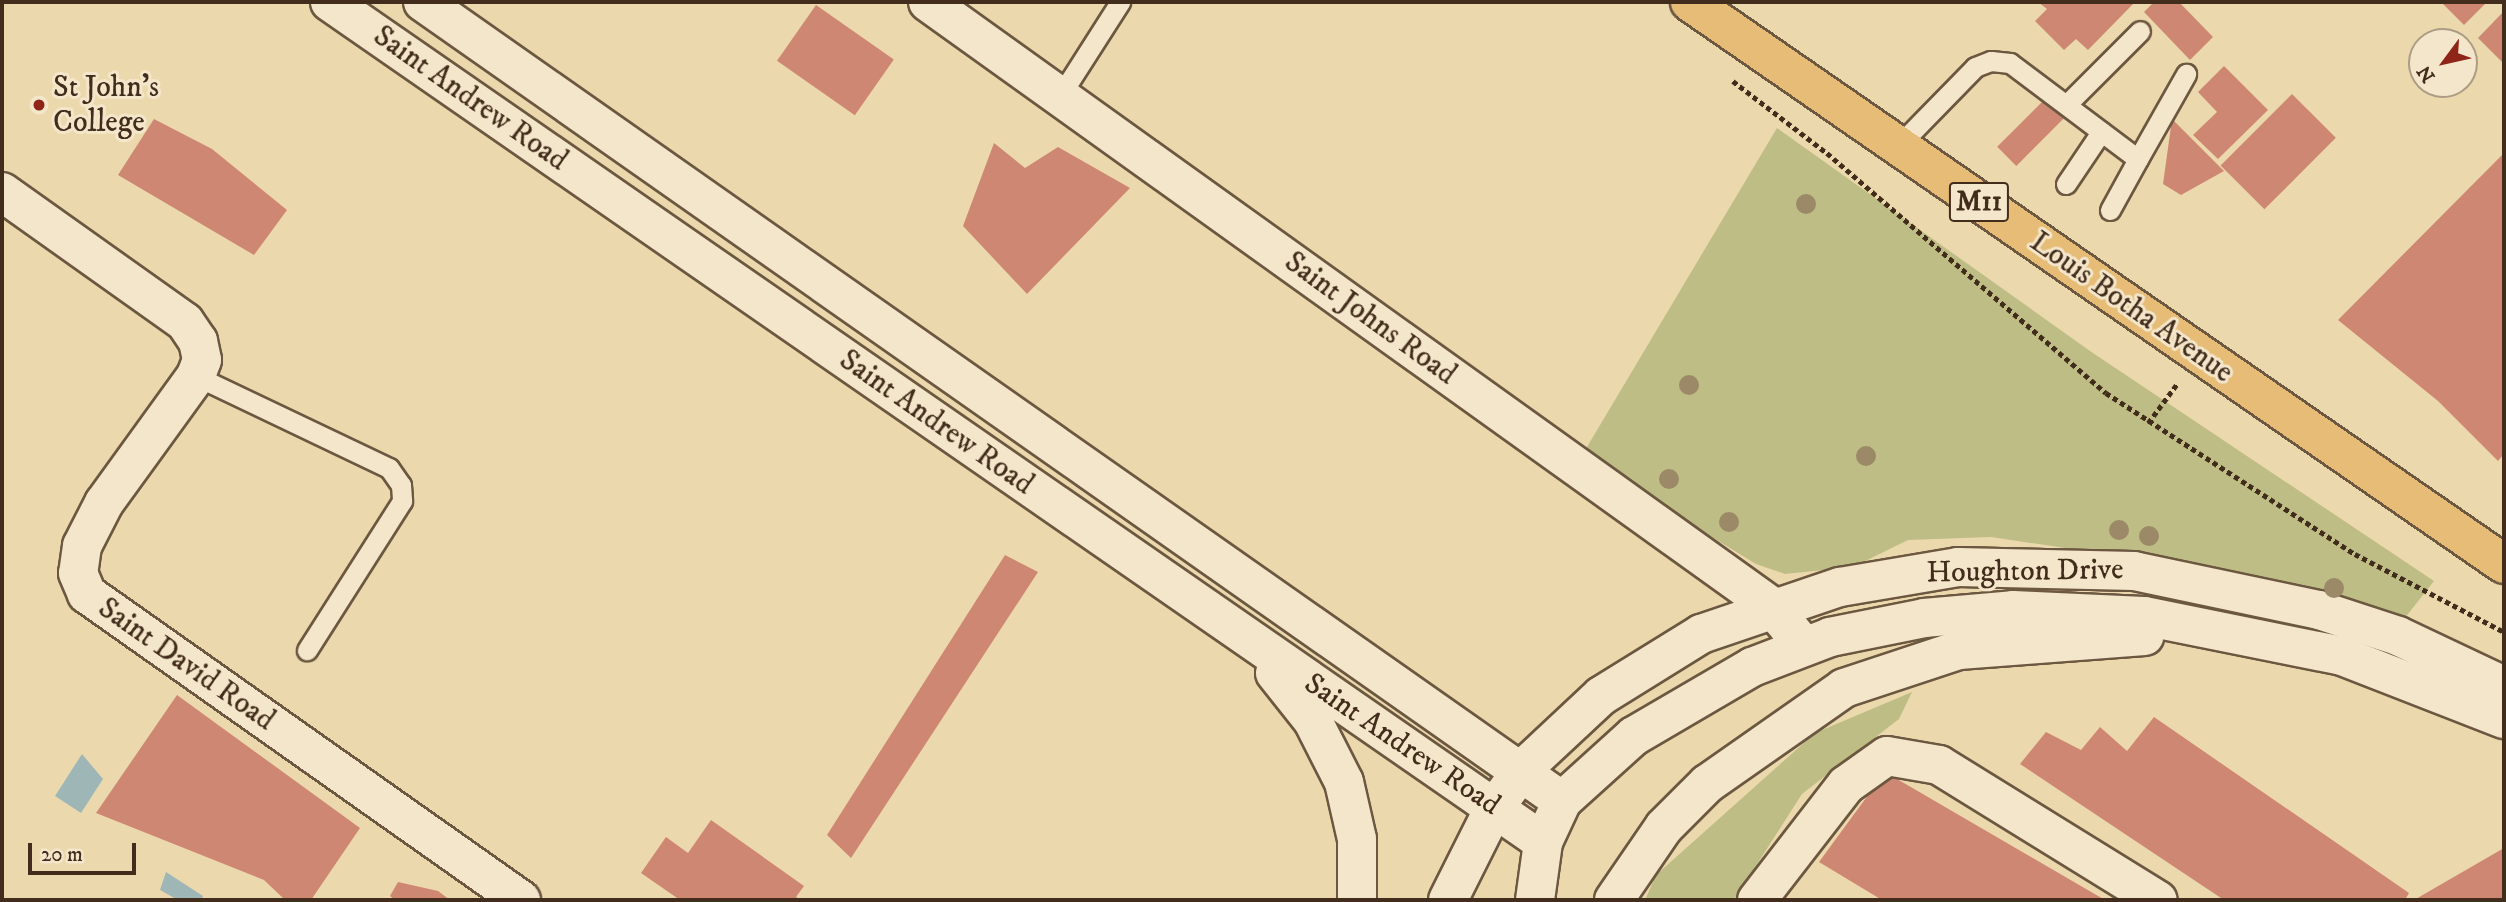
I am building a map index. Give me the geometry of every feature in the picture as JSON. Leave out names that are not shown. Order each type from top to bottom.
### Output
[{"type":"main road","name":"Saint Andrew Road","points":[[330,2],[1543,842]]},
{"type":"main road","name":"Saint Andrew Road","points":[[424,2],[1524,768],[1562,801]]},
{"type":"main road","name":"Saint Johns Road","points":[[928,2],[1771,606],[1804,646]]},
{"type":"main road","name":"Louis Botha Avenue","points":[[1699,4],[1898,146],[2504,564]]},
{"type":"main road","points":[[2,191],[185,321],[200,350],[196,376]]},
{"type":"main road","name":"Saint David Road","points":[[196,376],[104,503],[82,546],[78,573],[87,594],[521,900]]},
{"type":"main road","name":"Houghton Drive","points":[[1448,900],[1494,808],[1524,768],[1629,675],[1701,634],[1771,606],[1840,587],[1958,567],[2134,571],[2319,610],[2398,636],[2504,686]]},
{"type":"main road","points":[[1203,608],[1265,661],[1325,741],[1354,819],[1357,900]]},
{"type":"main road","name":"Houghton Drive","points":[[1535,900],[1543,842],[1562,801],[1634,736],[1696,696],[1804,646],[1924,618],[2013,610],[2118,613],[2197,626],[2342,656],[2504,719]]},
{"type":"main road","points":[[1614,900],[1664,827],[1707,784],[1844,688],[1959,650],[2150,636],[2197,626]]},
{"type":"main road","points":[[1757,900],[1846,785],[1887,756],[1939,765],[2158,900]]},
{"type":"lane","points":[[1060,96],[1120,2]]},
{"type":"lane","points":[[2067,104],[2140,31]]},
{"type":"lane","points":[[1898,146],[1975,66],[1992,61],[2010,63],[2138,159]]},
{"type":"lane","points":[[2110,210],[2186,74]]},
{"type":"lane","points":[[2066,184],[2101,132]]},
{"type":"lane","points":[[196,376],[389,468],[401,485],[402,501],[307,650]]},
{"type":"path","points":[[1729,78],[1827,153],[2033,336],[2148,423],[2423,592],[2504,632]]},
{"type":"path","points":[[2148,423],[2180,379]]},
{"type":"shaded area","points":[[1777,128],[2090,351],[2434,581],[2397,628],[2152,561],[1991,537],[1908,540],[1853,567],[1785,574],[1756,564],[1581,457]]},
{"type":"shaded area","points":[[1912,692],[1899,719],[1802,794],[1734,900],[1645,900],[1656,875],[1815,733]]},
{"type":"water","points":[[82,754],[103,779],[81,813],[55,796]]},
{"type":"water","points":[[166,872],[203,896],[201,900],[178,900],[160,890]]},
{"type":"building","points":[[2038,2],[2135,2],[2088,50],[2076,39],[2064,50],[2035,21],[2047,9]]},
{"type":"building","points":[[2154,2],[2179,2],[2213,37],[2190,60],[2144,12]]},
{"type":"building","points":[[2441,2],[2487,2],[2464,25]]},
{"type":"building","points":[[816,5],[894,59],[855,115],[777,61]]},
{"type":"building","points":[[2504,11],[2504,64],[2478,38]]},
{"type":"building","points":[[2224,66],[2268,110],[2218,159],[2193,135],[2217,112],[2198,92]]},
{"type":"building","points":[[2292,94],[2336,138],[2264,209],[2221,165]]},
{"type":"building","points":[[2046,98],[2065,117],[2016,166],[1997,147]]},
{"type":"building","points":[[154,119],[212,149],[287,210],[254,255],[118,175]]},
{"type":"building","points":[[2172,119],[2224,171],[2181,195],[2163,184]]},
{"type":"building","points":[[994,143],[1025,168],[1058,147],[1130,188],[1027,294],[963,226]]},
{"type":"building","points":[[2504,153],[2504,454],[2498,461],[2438,401],[2338,320]]},
{"type":"building","points":[[1005,555],[1038,572],[851,858],[827,835]]},
{"type":"building","points":[[177,695],[360,828],[311,900],[285,900],[264,880],[96,813]]},
{"type":"building","points":[[2154,717],[2409,893],[2405,900],[2224,900],[2020,764],[2046,732],[2081,750],[2100,727],[2127,751]]},
{"type":"building","points":[[1885,772],[2105,900],[1882,900],[1819,862]]},
{"type":"building","points":[[711,820],[804,886],[796,897],[801,900],[680,900],[641,873],[666,837],[688,853]]},
{"type":"building","points":[[2504,848],[2504,900],[2414,900]]},
{"type":"building","points":[[398,882],[438,891],[450,900],[395,900],[390,896]]},
{"type":"place","name":"St John's College","points":[[39,105]]}]
